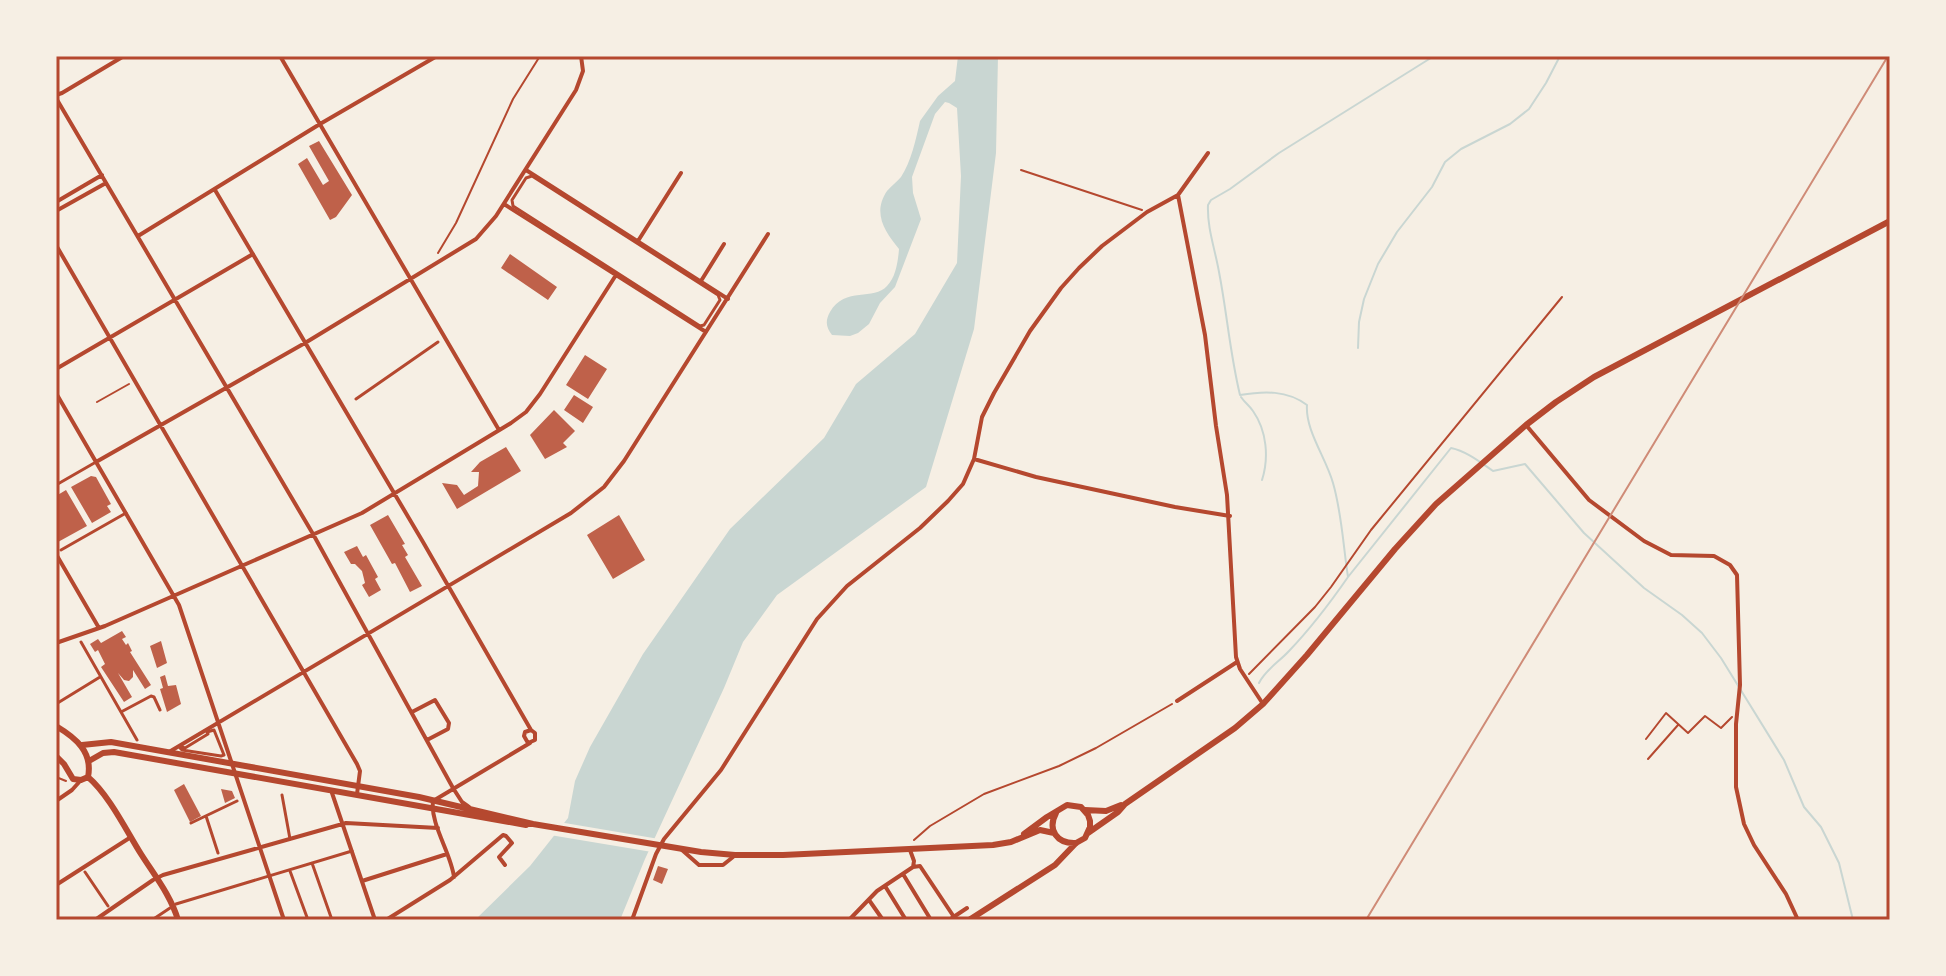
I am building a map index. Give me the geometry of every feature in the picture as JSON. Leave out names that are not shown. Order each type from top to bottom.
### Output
[{"type":"main road","points":[[1018,839],[1063,807],[1072,805],[1084,810],[1106,811],[1125,804],[1208,747],[1263,704],[1420,520],[1526,425],[1563,397],[1594,377],[1890,221]]},
{"type":"main road","points":[[56,726],[82,745],[89,761],[84,779]]},
{"type":"main road","points":[[82,745],[111,742],[358,786],[529,826],[533,824]]},
{"type":"main road","points":[[89,761],[103,753],[114,752],[331,790],[471,809],[533,824],[708,853],[911,853],[993,845],[1040,830],[1054,833]]},
{"type":"main road","points":[[56,756],[73,779],[84,779],[97,786],[173,906],[178,920]]},
{"type":"main road","points":[[1056,813],[1052,823],[1054,833],[1060,840],[1071,844],[1081,841],[1125,804]]},
{"type":"main road","points":[[1084,810],[1090,821],[1088,833]]},
{"type":"main road","points":[[1055,865],[1061,853],[1060,840]]},
{"type":"main road","points":[[969,920],[1055,865],[1076,843]]},
{"type":"street","points":[[124,56],[56,96],[313,534],[453,788],[471,809]]},
{"type":"street","points":[[280,56],[499,430]]},
{"type":"street","points":[[138,236],[437,56]]},
{"type":"street","points":[[56,485],[305,343],[476,239],[504,204],[576,90],[583,71],[581,56]]},
{"type":"street","points":[[632,920],[664,839],[721,770],[817,619],[847,586],[920,528],[963,484],[974,459],[986,409],[1004,374],[1042,315],[1079,268],[1102,246],[1147,212],[1178,195],[1208,153]]},
{"type":"street","points":[[526,170],[728,299]]},
{"type":"street","points":[[638,241],[681,173]]},
{"type":"street","points":[[56,202],[102,175]]},
{"type":"street","points":[[532,176],[718,295],[720,300],[704,325],[700,326],[513,206],[512,200],[526,178],[532,176]]},
{"type":"street","points":[[56,211],[106,182]]},
{"type":"street","points":[[215,190],[535,733],[534,742],[453,788],[432,804],[454,877]]},
{"type":"street","points":[[1178,195],[1205,335],[1230,516],[1237,662],[1263,704]]},
{"type":"street","points":[[504,204],[706,332]]},
{"type":"street","points":[[167,753],[571,513],[604,487],[624,461],[768,234]]},
{"type":"street","points":[[701,281],[724,244]]},
{"type":"street","points":[[56,245],[357,764],[360,771],[357,794]]},
{"type":"street","points":[[56,369],[253,254]]},
{"type":"street","points":[[56,643],[99,628],[362,513],[499,430],[526,412],[616,275]]},
{"type":"street","points":[[356,399],[438,342]]},
{"type":"street","points":[[56,393],[174,596],[284,920]]},
{"type":"street","points":[[1526,425],[1589,500],[1644,541],[1671,555],[1714,556],[1730,565],[1737,575],[1740,685],[1736,724],[1736,787],[1742,815],[1754,845],[1786,894],[1798,920]]},
{"type":"street","points":[[974,459],[1067,484],[1230,516]]},
{"type":"street","points":[[99,628],[58,552],[126,513]]},
{"type":"street","points":[[81,642],[137,740]]},
{"type":"street","points":[[1177,701],[1237,662]]},
{"type":"street","points":[[56,704],[100,677]]},
{"type":"street","points":[[121,712],[151,696],[160,710]]},
{"type":"street","points":[[412,712],[436,700],[449,723],[448,729],[427,740]]},
{"type":"street","points":[[214,730],[224,755],[219,757],[180,748],[214,730]]},
{"type":"street","points":[[530,743],[524,736],[531,730]]},
{"type":"street","points":[[56,801],[84,779]]},
{"type":"street","points":[[331,790],[375,920]]},
{"type":"street","points":[[282,795],[290,839]]},
{"type":"street","points":[[191,823],[237,801]]},
{"type":"street","points":[[206,816],[218,853]]},
{"type":"street","points":[[95,920],[156,878],[342,824],[438,828]]},
{"type":"street","points":[[386,920],[454,877],[503,835],[512,843],[499,857],[505,865]]},
{"type":"street","points":[[56,885],[131,837]]},
{"type":"street","points":[[678,849],[699,865],[723,865],[735,855]]},
{"type":"street","points":[[176,904],[352,851]]},
{"type":"street","points":[[706,865],[708,853]]},
{"type":"street","points":[[716,865],[717,853]]},
{"type":"street","points":[[911,853],[913,867]]},
{"type":"street","points":[[362,881],[447,854]]},
{"type":"street","points":[[312,863],[332,920]]},
{"type":"street","points":[[852,919],[885,886],[918,864],[951,919],[967,908]]},
{"type":"street","points":[[290,870],[308,920]]},
{"type":"street","points":[[85,872],[108,906]]},
{"type":"street","points":[[903,874],[931,920]]},
{"type":"street","points":[[885,886],[906,920]]},
{"type":"street","points":[[869,900],[883,920]]},
{"type":"street","points":[[152,920],[170,908]]},
{"type":"path","points":[[438,253],[451,232],[513,99],[540,56]]},
{"type":"path","points":[[1021,170],[1147,212]]},
{"type":"path","points":[[1246,677],[1315,607],[1371,530],[1562,297]]},
{"type":"path","points":[[97,402],[129,384]]},
{"type":"path","points":[[911,853],[919,834],[984,794],[1059,766],[1177,701]]},
{"type":"path","points":[[1646,739],[1666,713],[1688,733],[1706,716],[1722,728],[1735,713]]},
{"type":"path","points":[[1648,759],[1678,724]]},
{"type":"path","points":[[56,777],[67,781]]},
{"type":"shaded area","points":[[958,56],[998,56],[996,153],[974,329],[926,487],[777,595],[743,642],[620,920],[475,920],[530,866],[568,818],[575,781],[590,747],[643,654],[730,529],[824,438],[856,384],[915,334],[957,263],[961,176],[957,108],[945,102],[935,114],[912,177],[921,219],[895,287],[880,303],[869,324],[858,333],[832,335],[828,329],[827,318],[836,304],[851,296],[875,293],[893,278],[899,249],[882,222],[883,199],[905,171],[920,121],[938,96],[955,81]]},
{"type":"pier","points":[[559,822],[659,839],[652,852],[550,835]]},
{"type":"building","points":[[319,141],[352,195],[336,217],[330,220],[298,164],[307,158],[323,185],[329,181],[309,146]]},
{"type":"building","points":[[510,254],[557,287],[548,300],[501,268]]},
{"type":"building","points":[[585,355],[607,369],[588,399],[566,385]]},
{"type":"building","points":[[574,395],[593,407],[583,423],[564,410]]},
{"type":"building","points":[[554,410],[575,431],[563,443],[567,447],[545,459],[530,435]]},
{"type":"building","points":[[506,447],[521,471],[457,509],[442,483],[457,485],[464,495],[478,486],[479,472],[471,472],[480,462]]},
{"type":"building","points":[[91,476],[96,477],[111,504],[107,506],[111,512],[92,523],[71,487]]},
{"type":"building","points":[[66,490],[87,526],[58,542],[56,496]]},
{"type":"building","points":[[388,515],[405,544],[402,545],[408,555],[405,557],[422,586],[410,592],[370,525]]},
{"type":"building","points":[[619,515],[645,560],[613,579],[587,535]]},
{"type":"building","points":[[357,546],[363,557],[366,555],[378,577],[375,579],[381,590],[369,597],[362,585],[365,583],[362,571],[351,564],[344,552]]},
{"type":"building","points":[[122,631],[126,637],[122,639],[126,645],[128,643],[130,652],[151,685],[145,689],[133,670],[129,681],[118,673],[132,697],[124,702],[101,667],[105,664],[98,650],[95,652],[90,644],[98,639],[101,643]]},
{"type":"building","points":[[161,641],[167,663],[157,668],[150,646]]},
{"type":"building","points":[[165,675],[168,686],[176,685],[181,704],[167,712],[160,689],[163,688],[160,677]]},
{"type":"building","points":[[184,784],[201,816],[190,822],[174,790]]},
{"type":"building","points":[[221,789],[232,791],[235,798],[225,803]]},
{"type":"building","points":[[658,866],[668,869],[662,884],[653,880]]},
{"type":"waterway","points":[[1434,56],[1279,153],[1208,205],[1240,395],[1275,393],[1307,405],[1309,424],[1336,495],[1348,577],[1451,448],[1467,454],[1493,471],[1525,464],[1584,533],[1644,588],[1702,633],[1721,658],[1784,760],[1804,807],[1821,827],[1839,863],[1853,920]]},
{"type":"waterway","points":[[1358,348],[1364,299],[1378,264],[1397,232],[1432,187],[1445,162],[1461,149],[1510,124],[1529,109],[1560,56]]},
{"type":"waterway","points":[[1241,397],[1258,419],[1264,436],[1266,463],[1262,480]]},
{"type":"waterway","points":[[1259,683],[1313,624],[1348,577]]},
{"type":"railway","points":[[1366,920],[1888,56]]}]
